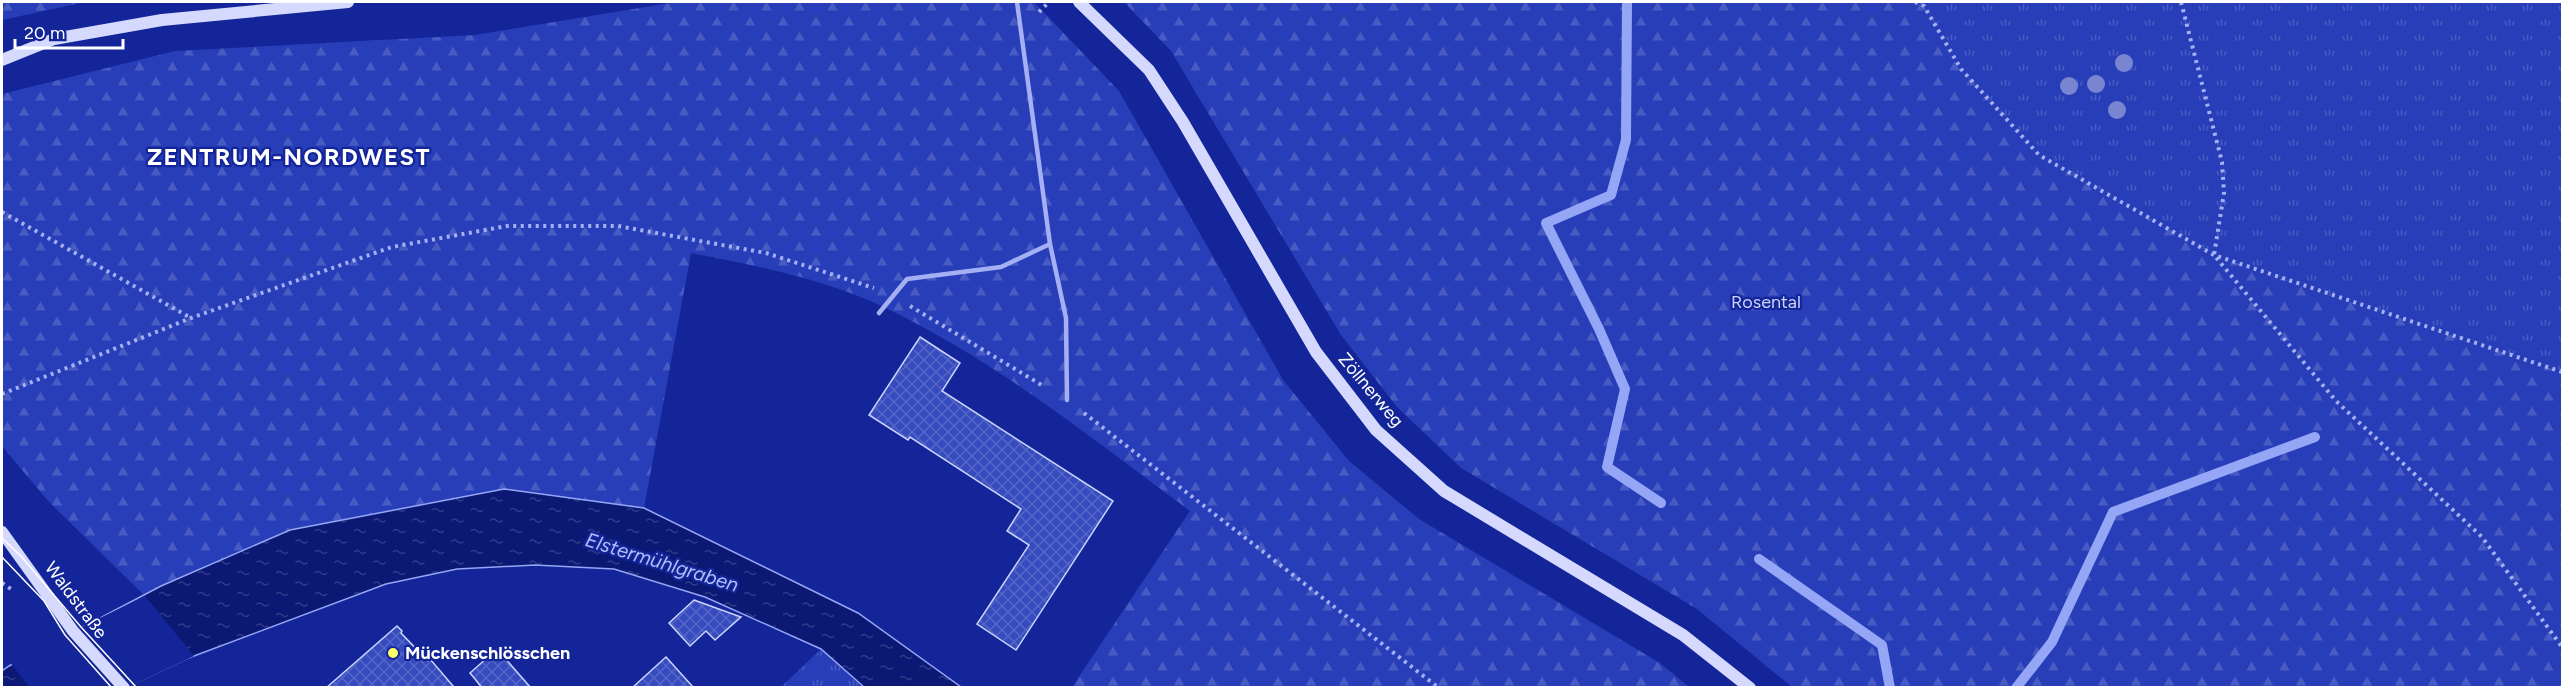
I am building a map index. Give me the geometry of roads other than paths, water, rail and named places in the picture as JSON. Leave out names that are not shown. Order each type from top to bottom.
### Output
[{"type":"main road","points":[[2,60],[54,39],[162,20],[348,2]]},
{"type":"main road","name":"Zöllnerweg","points":[[1079,2],[1149,70],[1183,122],[1316,352],[1377,430],[1444,491],[1673,628],[1750,687]]},
{"type":"main road","name":"Waldstraße","points":[[2,532],[73,631],[124,687]]},
{"type":"lane","points":[[1017,2],[1050,244],[1066,318],[1067,400]]},
{"type":"lane","points":[[879,313],[907,279],[1001,267],[1050,244]]},
{"type":"water","name":"Elstermühlgraben","points":[[504,489],[644,508],[858,613],[961,687],[864,687],[821,649],[705,597],[614,569],[535,565],[457,569],[386,584],[186,659],[127,687],[2,687],[2,671],[9,666],[161,586],[290,530]]},
{"type":"waterway","points":[[1627,2],[1626,140],[1611,195],[1546,223],[1599,329],[1625,389],[1607,467],[1661,503]]},
{"type":"waterway","points":[[2016,688],[2052,642],[2113,512],[2315,437]]},
{"type":"waterway","points":[[1759,559],[1882,645],[1890,688]]},
{"type":"tram line","points":[[2,538],[20,555],[137,688]]},
{"type":"tram line","points":[[2,557],[44,601],[65,635],[112,688]]},
{"type":"place","name":"Mückenschlösschen","points":[[393,653]]},
{"type":"district","name":"ZENTRUM-NORDWEST","points":[[289,157]]},
{"type":"park label","name":"Rosental","points":[[1766,302]]}]
